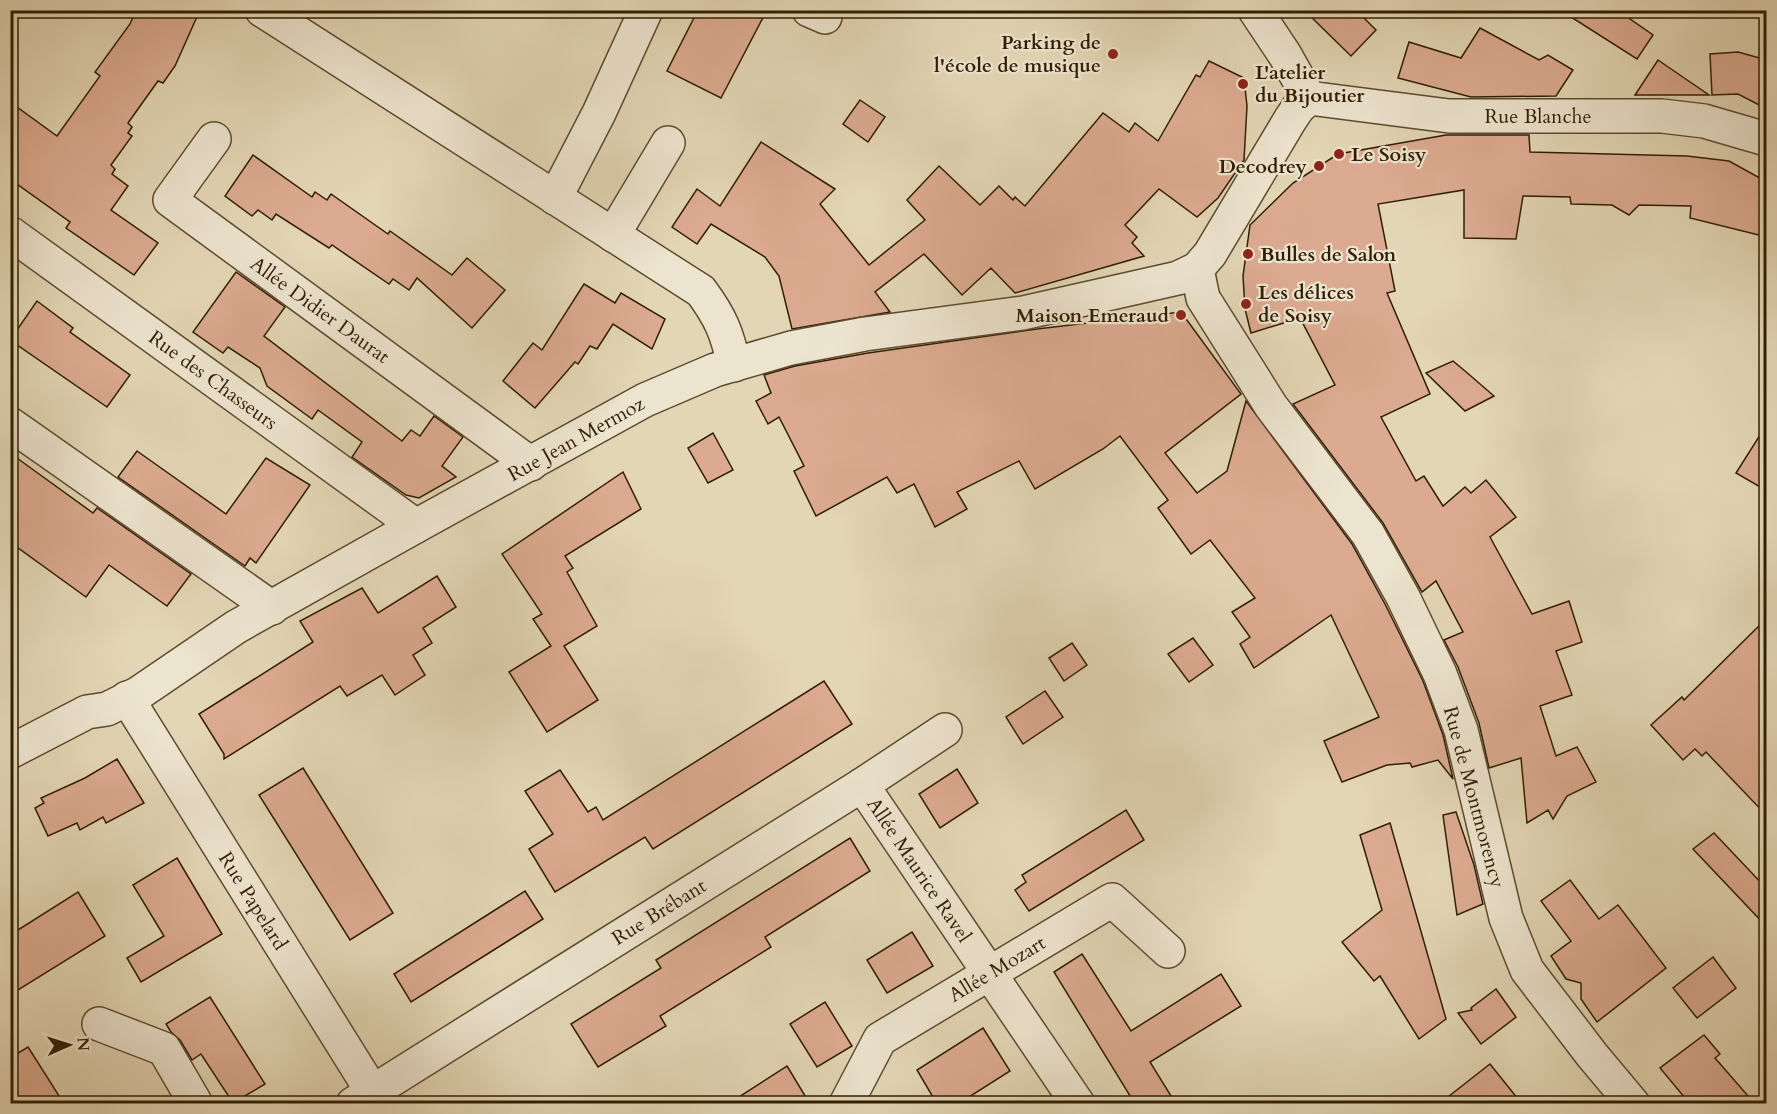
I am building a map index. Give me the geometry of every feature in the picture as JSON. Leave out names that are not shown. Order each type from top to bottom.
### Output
[{"type":"street","points":[[262,10],[701,291],[716,312],[727,335],[734,365]]},
{"type":"street","points":[[555,198],[599,113],[646,10]]},
{"type":"street","points":[[1197,269],[1210,254],[1290,120],[1309,98],[1285,55],[1255,10]]},
{"type":"street","name":"Rue Blanche","points":[[1309,98],[1449,116],[1662,116],[1704,121],[1767,139]]},
{"type":"street","name":"Allée Didier Daurat","points":[[214,139],[170,200],[531,464]]},
{"type":"street","points":[[613,235],[668,143]]},
{"type":"street","name":"Rue des Chasseurs","points":[[10,233],[416,526]]},
{"type":"street","name":"Rue Jean Mermoz","points":[[10,752],[87,712],[107,709],[139,693],[236,627],[416,526],[645,400],[715,370],[791,348],[865,334],[1023,314],[1178,278],[1197,269]]},
{"type":"street","name":"Rue de Montmorency","points":[[1197,269],[1203,298],[1271,406],[1368,534],[1403,597],[1440,674],[1461,730],[1506,918],[1527,970],[1633,1104]]},
{"type":"street","points":[[10,424],[272,608]]},
{"type":"street","name":"Rue Papelard","points":[[127,699],[368,1099]]},
{"type":"street","name":"Rue Brébant","points":[[368,1099],[945,730]]},
{"type":"street","name":"Allée Maurice Ravel","points":[[862,785],[1078,1104]]},
{"type":"street","name":"Allée Mozart","points":[[846,1104],[880,1039],[1112,900],[1168,951]]},
{"type":"street","points":[[99,1024],[164,1049],[196,1104]]},
{"type":"building","points":[[136,10],[200,10],[175,66],[163,83],[158,81],[128,123],[132,127],[128,133],[132,136],[111,165],[115,169],[112,174],[128,186],[111,210],[158,243],[134,275],[66,228],[70,222],[10,179],[10,102],[57,136],[100,76],[95,72],[130,24]]},
{"type":"building","points":[[698,10],[767,10],[721,98],[667,71]]},
{"type":"building","points":[[1304,10],[1356,10],[1376,30],[1351,56]]},
{"type":"building","points":[[1560,10],[1617,10],[1653,35],[1637,59]]},
{"type":"building","points":[[1480,28],[1539,60],[1548,55],[1573,70],[1556,96],[1471,97],[1398,78],[1409,42],[1461,58]]},
{"type":"building","points":[[1738,52],[1767,60],[1767,109],[1738,94],[1712,95],[1710,54]]},
{"type":"building","points":[[1658,60],[1709,95],[1635,95]]},
{"type":"building","points":[[1209,61],[1244,78],[1247,106],[1244,160],[1218,198],[1197,217],[1159,189],[1125,225],[1137,237],[1132,243],[1144,256],[1015,293],[991,268],[962,295],[924,254],[875,292],[890,312],[792,329],[779,276],[765,257],[711,224],[697,244],[672,227],[697,189],[720,206],[761,142],[835,189],[820,204],[869,265],[925,220],[907,200],[939,166],[980,205],[999,186],[1013,200],[1015,197],[1025,206],[1103,113],[1129,132],[1135,123],[1158,141],[1196,75],[1200,77]]},
{"type":"building","points":[[860,100],[885,117],[868,142],[843,124]]},
{"type":"building","points":[[1446,135],[1529,135],[1530,152],[1687,156],[1729,161],[1767,182],[1767,237],[1690,218],[1691,206],[1639,205],[1629,215],[1612,205],[1571,204],[1570,197],[1523,196],[1516,239],[1464,238],[1464,190],[1378,204],[1395,291],[1387,293],[1430,394],[1381,417],[1416,481],[1424,476],[1443,506],[1465,487],[1471,493],[1486,480],[1516,517],[1490,537],[1532,614],[1569,601],[1582,642],[1556,651],[1572,695],[1540,706],[1556,756],[1577,747],[1596,782],[1567,796],[1553,819],[1548,810],[1527,823],[1521,758],[1489,768],[1479,723],[1458,667],[1444,640],[1463,632],[1436,581],[1422,592],[1383,523],[1293,404],[1335,385],[1300,318],[1251,333],[1245,309],[1243,276],[1250,225],[1293,183],[1338,154]]},
{"type":"building","points":[[253,155],[312,197],[315,192],[327,200],[331,194],[388,234],[390,231],[452,275],[467,258],[505,290],[472,328],[417,278],[409,290],[393,279],[389,284],[332,245],[329,248],[276,214],[272,220],[258,210],[252,216],[225,196]]},
{"type":"building","points":[[236,272],[285,307],[264,336],[402,441],[411,430],[420,436],[434,416],[463,437],[442,466],[456,477],[419,498],[406,495],[352,457],[362,442],[318,410],[312,419],[267,386],[260,368],[228,347],[223,353],[193,332]]},
{"type":"building","points":[[584,284],[615,303],[621,293],[665,319],[652,349],[613,324],[597,349],[590,346],[578,364],[575,362],[535,408],[503,381],[533,343],[542,350]]},
{"type":"building","points":[[37,301],[73,328],[70,332],[130,375],[107,407],[10,340]]},
{"type":"building","points":[[1181,312],[1241,394],[1165,453],[1197,493],[1227,471],[1246,401],[1352,544],[1386,606],[1423,681],[1443,735],[1453,779],[1438,760],[1412,767],[1410,763],[1387,765],[1342,782],[1324,741],[1379,717],[1331,615],[1254,668],[1240,644],[1250,637],[1232,612],[1255,598],[1210,540],[1191,554],[1158,508],[1168,500],[1120,436],[1103,449],[1035,489],[1019,461],[957,492],[967,509],[935,527],[914,484],[897,493],[887,477],[816,516],[794,471],[804,466],[779,417],[768,424],[756,401],[771,393],[764,375],[795,366],[868,353],[1037,329]]},
{"type":"building","points":[[1453,361],[1494,396],[1465,411],[1426,373]]},
{"type":"building","points":[[1767,424],[1767,491],[1736,473]]},
{"type":"building","points":[[713,433],[733,470],[708,483],[688,448]]},
{"type":"building","points":[[137,451],[226,514],[266,458],[310,485],[256,563],[250,558],[245,566],[118,477]]},
{"type":"building","points":[[10,453],[93,513],[97,508],[191,574],[167,606],[109,565],[86,597],[10,542]]},
{"type":"building","points":[[623,472],[641,509],[565,556],[573,568],[567,572],[597,626],[564,646],[598,700],[547,732],[509,672],[551,646],[533,619],[542,614],[502,554]]},
{"type":"building","points":[[437,576],[456,607],[423,628],[432,643],[413,655],[425,675],[395,695],[382,675],[347,696],[340,686],[224,759],[224,754],[199,714],[313,642],[300,621],[362,588],[378,613]]},
{"type":"building","points":[[1767,618],[1767,816],[1706,752],[1702,756],[1695,749],[1683,760],[1651,725],[1682,697],[1684,700]]},
{"type":"building","points":[[1193,638],[1213,665],[1189,682],[1168,654]]},
{"type":"building","points":[[1072,643],[1087,665],[1064,681],[1049,658]]},
{"type":"building","points":[[824,681],[852,724],[653,849],[645,837],[555,892],[529,849],[553,834],[525,791],[560,770],[588,812],[596,807],[603,820]]},
{"type":"building","points":[[1045,691],[1063,717],[1023,744],[1006,717]]},
{"type":"building","points":[[117,759],[144,803],[106,823],[103,817],[80,830],[77,823],[48,836],[35,808],[44,803],[41,798],[85,778]]},
{"type":"building","points":[[303,768],[393,913],[350,940],[259,795]]},
{"type":"building","points":[[957,769],[978,803],[940,828],[919,794]]},
{"type":"building","points":[[1126,810],[1144,840],[1029,911],[1015,890],[1026,882],[1022,875]]},
{"type":"building","points":[[1456,812],[1474,865],[1483,904],[1457,915],[1443,815]]},
{"type":"building","points":[[1390,823],[1446,1019],[1419,1039],[1380,976],[1374,981],[1342,942],[1382,910],[1360,835]]},
{"type":"building","points":[[1714,833],[1767,889],[1767,927],[1693,849]]},
{"type":"building","points":[[850,838],[870,871],[765,937],[771,947],[660,1016],[666,1026],[598,1067],[571,1024],[661,968],[656,960]]},
{"type":"building","points":[[177,858],[222,934],[141,982],[127,958],[164,936],[133,885]]},
{"type":"building","points":[[1570,880],[1599,919],[1618,905],[1666,968],[1597,1022],[1581,999],[1581,983],[1566,979],[1551,956],[1571,941],[1541,901]]},
{"type":"building","points":[[525,891],[543,919],[411,1002],[394,974]]},
{"type":"building","points":[[78,892],[105,936],[10,995],[10,935]]},
{"type":"building","points":[[912,932],[933,966],[887,993],[867,960]]},
{"type":"building","points":[[1082,954],[1131,1031],[1221,974],[1241,1006],[1150,1062],[1176,1104],[1135,1104],[1054,972]]},
{"type":"building","points":[[1713,957],[1736,988],[1697,1018],[1673,988]]},
{"type":"building","points":[[1496,989],[1516,1017],[1481,1044],[1458,1013],[1472,1010],[1471,1008]]},
{"type":"building","points":[[210,997],[265,1084],[233,1103],[201,1054],[192,1060],[180,1040],[166,1024]]},
{"type":"building","points":[[825,1002],[852,1046],[817,1067],[790,1024]]},
{"type":"building","points":[[983,1028],[1010,1071],[958,1104],[937,1104],[917,1070]]},
{"type":"building","points":[[1704,1035],[1720,1054],[1715,1058],[1755,1104],[1690,1104],[1660,1068]]},
{"type":"building","points":[[28,1047],[64,1104],[10,1104],[10,1058]]},
{"type":"building","points":[[1490,1064],[1522,1104],[1439,1104]]},
{"type":"building","points":[[787,1066],[810,1104],[728,1104]]},
{"type":"place","name":"Parking de l'école de musique","points":[[1113,54]]},
{"type":"place","name":"L'atelier du Bijoutier","points":[[1243,84]]},
{"type":"place","name":"Le Soisy","points":[[1339,154]]},
{"type":"place","name":"Decodrey","points":[[1319,166]]},
{"type":"place","name":"Bulles de Salon","points":[[1248,254]]},
{"type":"place","name":"Les délices de Soisy","points":[[1246,304]]},
{"type":"place","name":"Maison Emeraud","points":[[1181,315]]}]
